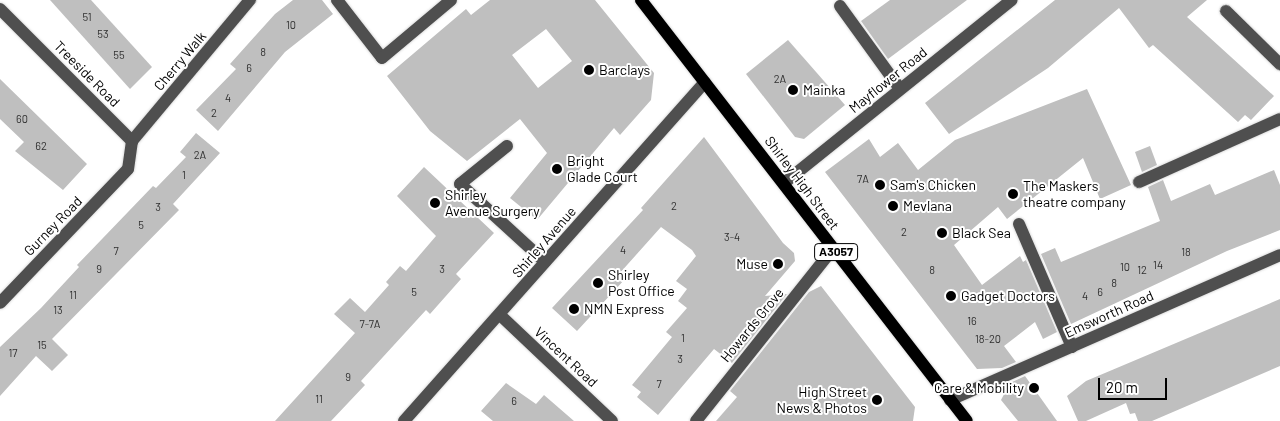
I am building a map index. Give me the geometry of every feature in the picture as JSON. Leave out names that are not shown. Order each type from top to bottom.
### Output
[{"type":"main road","name":"A3057","points":[[641,0],[705,82]]},
{"type":"main road","name":"Shirley High Street","points":[[705,82],[967,421]]},
{"type":"street","name":"Cherry Walk","points":[[132,141],[250,0]]},
{"type":"street","points":[[337,0],[382,58],[451,0]]},
{"type":"street","name":"Mayflower Road","points":[[784,183],[1012,0]]},
{"type":"street","points":[[840,6],[900,89]]},
{"type":"street","name":"Treeside Road","points":[[0,9],[132,141]]},
{"type":"street","points":[[1226,11],[1280,64]]},
{"type":"street","name":"Shirley Avenue","points":[[404,421],[705,82]]},
{"type":"street","points":[[1139,182],[1280,119]]},
{"type":"street","name":"Gurney Road","points":[[0,303],[128,169],[132,141]]},
{"type":"street","points":[[507,146],[460,184],[546,262]]},
{"type":"street","points":[[1019,224],[1072,346]]},
{"type":"street","name":"Howards Grove","points":[[696,421],[833,249]]},
{"type":"street","name":"Emsworth Road","points":[[950,400],[1280,255]]},
{"type":"street","name":"Vincent Road","points":[[500,315],[612,421]]},
{"type":"building","points":[[50,0],[91,0],[152,67],[130,89]]},
{"type":"building","points":[[293,0],[322,0],[333,14],[285,52],[218,131],[196,110],[236,69],[230,64],[275,14]]},
{"type":"building","points":[[490,0],[595,0],[654,73],[651,100],[620,135],[614,128],[537,220],[510,198],[547,153],[520,119],[467,161],[430,131],[387,76],[466,9],[471,15]],"holes":[[[546,29],[572,61],[538,88],[512,55]]]},
{"type":"building","points":[[890,0],[967,0],[888,59],[861,21]]},
{"type":"building","points":[[1055,0],[1207,0],[1187,17],[1274,96],[1251,120],[1245,115],[1238,122],[1153,45],[1149,48],[1119,8],[1048,68],[949,134],[925,103]]},
{"type":"building","points":[[788,40],[845,105],[804,139],[795,137],[746,74]]},
{"type":"building","points":[[0,79],[87,164],[63,190],[15,151],[24,142],[0,119]]},
{"type":"building","points":[[1087,89],[1131,185],[1100,199],[1083,158],[1007,219],[998,207],[954,245],[982,285],[1020,256],[1023,262],[1026,260],[1057,332],[1043,339],[1035,322],[1004,346],[1016,362],[1002,368],[977,369],[825,172],[869,139],[880,157],[898,143],[918,170],[955,140]]},
{"type":"building","points":[[196,133],[220,153],[173,204],[179,210],[52,339],[68,355],[52,371],[36,356],[0,396],[0,347],[41,308],[79,267],[77,265],[153,186],[156,188],[186,157],[180,152]]},
{"type":"building","points":[[704,137],[783,243],[794,253],[795,261],[765,296],[787,294],[732,363],[714,349],[658,415],[637,397],[641,392],[632,385],[672,337],[666,332],[687,308],[678,301],[687,289],[676,281],[696,256],[692,250],[661,227],[619,274],[625,279],[577,331],[552,308],[643,210],[641,208]]},
{"type":"building","points":[[1150,146],[1157,165],[1142,172],[1135,152]]},
{"type":"building","points":[[424,167],[494,233],[456,274],[461,279],[430,314],[426,310],[361,381],[365,385],[331,421],[275,421],[355,333],[334,314],[350,298],[365,312],[389,285],[386,282],[400,266],[406,271],[436,236],[397,196]]},
{"type":"building","points":[[1274,170],[1280,185],[1280,230],[1227,251],[1071,324],[1041,254],[1055,248],[1061,262],[1160,221],[1148,187],[1163,180],[1171,201],[1210,184],[1215,195]]},
{"type":"building","points":[[821,286],[915,407],[913,421],[716,421],[737,397],[730,391],[809,292]]},
{"type":"building","points":[[1280,299],[1280,366],[1152,421],[1138,421],[1135,413],[1130,414],[1126,403],[1086,421],[1078,421],[1067,396],[1086,381]]},
{"type":"building","points":[[1025,376],[1057,421],[1018,421],[1001,400],[1010,383]]},
{"type":"building","points":[[506,383],[536,404],[544,395],[574,421],[493,421],[481,411]]},
{"type":"place","name":"Barclays","points":[[589,70]]},
{"type":"place","name":"Mainka","points":[[793,90]]},
{"type":"place","name":"Bright Glade Court","points":[[557,169]]},
{"type":"place","name":"Sam's Chicken","points":[[880,185]]},
{"type":"place","name":"The Maskers theatre company","points":[[1013,194]]},
{"type":"place","name":"Shirley Avenue Surgery","points":[[435,203]]},
{"type":"place","name":"Mevlana","points":[[893,206]]},
{"type":"place","name":"Black Sea","points":[[942,233]]},
{"type":"place","name":"Muse","points":[[778,264]]},
{"type":"place","name":"Shirley Post Office","points":[[598,283]]},
{"type":"place","name":"Gadget Doctors","points":[[951,296]]},
{"type":"place","name":"NMN Express","points":[[574,309]]},
{"type":"place","name":"Care & Mobility","points":[[1034,388]]},
{"type":"place","name":"High Street News & Photos","points":[[877,400]]}]
